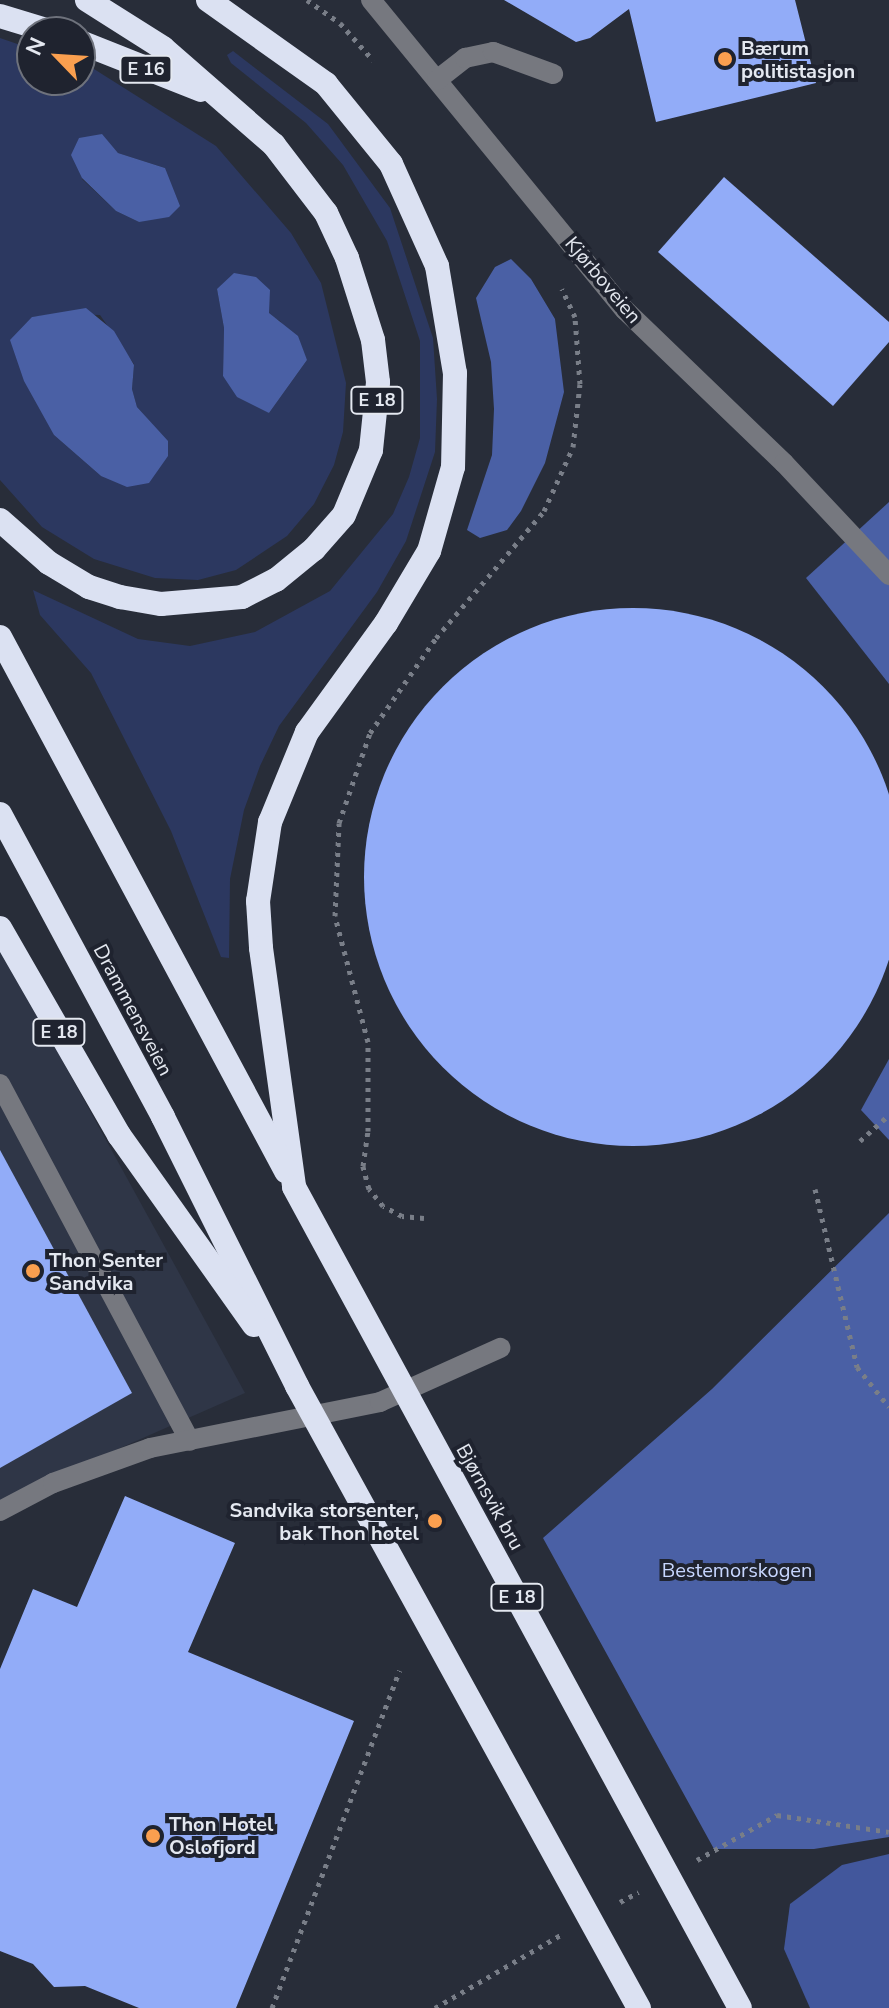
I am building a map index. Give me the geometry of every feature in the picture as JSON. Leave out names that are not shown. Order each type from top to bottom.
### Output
[{"type":"highway","name":"E 18","points":[[0,520],[49,563],[89,587],[161,604],[198,604],[242,597],[276,580],[314,549],[344,515],[360,483],[371,450],[378,382],[373,340],[347,258],[302,178],[274,145],[163,48],[87,0]]},
{"type":"highway","name":"E 18","points":[[208,0],[326,84],[391,164],[437,266],[455,373],[453,467],[429,551],[386,623],[307,732],[270,822],[258,901],[270,1016],[294,1187]]},
{"type":"highway","name":"E 16","points":[[96,48],[212,94]]},
{"type":"highway","name":"Bjørnsvik bru","points":[[0,637],[294,1187],[740,2008]]},
{"type":"highway","name":"Drammensveien","points":[[0,814],[220,1230],[297,1386]]},
{"type":"highway","name":"E 18","points":[[0,928],[119,1135],[297,1386],[639,2008]]},
{"type":"street","name":"Kjørboveien","points":[[371,0],[625,310],[784,463],[889,575]]},
{"type":"street","points":[[437,80],[465,58],[493,52],[553,74]]},
{"type":"street","points":[[0,1084],[190,1441]]},
{"type":"street","points":[[0,1511],[113,1459],[380,1402],[468,1366],[500,1348]]},
{"type":"path","points":[[860,1141],[889,1115]]},
{"type":"path","points":[[815,1189],[857,1367],[889,1407]]},
{"type":"path","points":[[272,2008],[400,1670]]},
{"type":"path","points":[[688,1866],[777,1815],[889,1832]]},
{"type":"path","points":[[608,1909],[648,1887]]},
{"type":"path","points":[[435,2008],[567,1930]]},
{"type":"shaded area","points":[[0,38],[16,44],[16,96],[96,96],[96,70],[216,146],[291,233],[321,283],[346,383],[343,432],[334,465],[314,504],[287,536],[236,570],[198,580],[155,578],[94,559],[42,527],[0,480]],"holes":[[[101,134],[118,153],[165,168],[139,222],[116,211],[82,179]],[[217,289],[280,321],[307,360],[269,413],[223,376],[224,328]],[[100,315],[134,364],[132,389],[137,407],[152,424],[101,476],[54,435],[32,317]]]},
{"type":"shaded area","points":[[233,51],[328,124],[390,208],[433,338],[437,399],[435,452],[406,541],[377,592],[279,726],[260,766],[244,810],[230,879],[229,958],[221,957],[171,831],[91,673],[40,615],[33,590],[138,639],[190,646],[255,632],[330,591],[393,514],[409,477],[420,438],[420,341],[387,241],[343,165],[306,123],[231,63],[227,55]]},
{"type":"shaded area","points":[[0,947],[245,1393],[0,1501]]},
{"type":"shaded area","points":[[889,1854],[889,2008],[810,2008],[784,1949],[790,1904],[842,1865]]},
{"type":"green space","points":[[102,134],[118,153],[165,168],[180,206],[169,217],[139,222],[116,211],[82,178],[71,155],[79,138]]},
{"type":"green space","points":[[511,259],[531,279],[555,319],[564,392],[545,463],[521,511],[507,530],[480,538],[467,530],[492,455],[494,409],[491,362],[476,298],[495,267]]},
{"type":"green space","points":[[234,273],[256,277],[270,290],[269,313],[298,336],[307,360],[269,413],[237,397],[223,376],[224,328],[217,289]]},
{"type":"green space","points":[[86,308],[114,331],[134,365],[132,389],[137,407],[168,441],[168,456],[149,483],[127,487],[101,476],[54,435],[24,381],[10,340],[32,317]]},
{"type":"green space","points":[[889,502],[889,684],[806,578]]},
{"type":"green space","points":[[889,1059],[889,1140],[861,1110]]},
{"type":"green space","name":"Bestemorskogen","points":[[889,1213],[889,1837],[814,1849],[714,1849],[543,1538],[712,1389]]},
{"type":"building","name":"Bærum politistasjon","points":[[504,0],[795,0],[816,83],[656,122],[629,9],[590,38],[576,42]]},
{"type":"building","points":[[724,177],[889,322],[889,342],[833,406],[658,252]]},
{"type":"building","points":[[633,608],[685,613],[736,629],[782,653],[823,687],[857,728],[881,774],[897,825],[902,877],[897,929],[881,980],[857,1026],[823,1067],[782,1101],[736,1125],[685,1141],[633,1146],[581,1141],[530,1125],[484,1101],[443,1067],[409,1026],[385,980],[369,929],[364,877],[369,825],[385,774],[409,728],[443,687],[484,653],[530,629],[581,613]]},
{"type":"building","name":"Thon Senter Sandvika","points":[[0,1150],[132,1393],[0,1468]]},
{"type":"building","name":"Thon Hotel Oslofjord","points":[[125,1496],[235,1543],[188,1652],[354,1721],[236,2008],[139,2008],[85,1986],[54,1987],[33,1964],[0,1951],[0,1669],[33,1589],[77,1607]]},
{"type":"place","name":"Bærum politistasjon","points":[[725,59]]},
{"type":"place","name":"Thon Senter Sandvika","points":[[33,1271]]},
{"type":"place","name":"Sandvika storsenter, bak Thon hotel","points":[[435,1521]]},
{"type":"place","name":"Thon Hotel Oslofjord","points":[[153,1836]]}]
